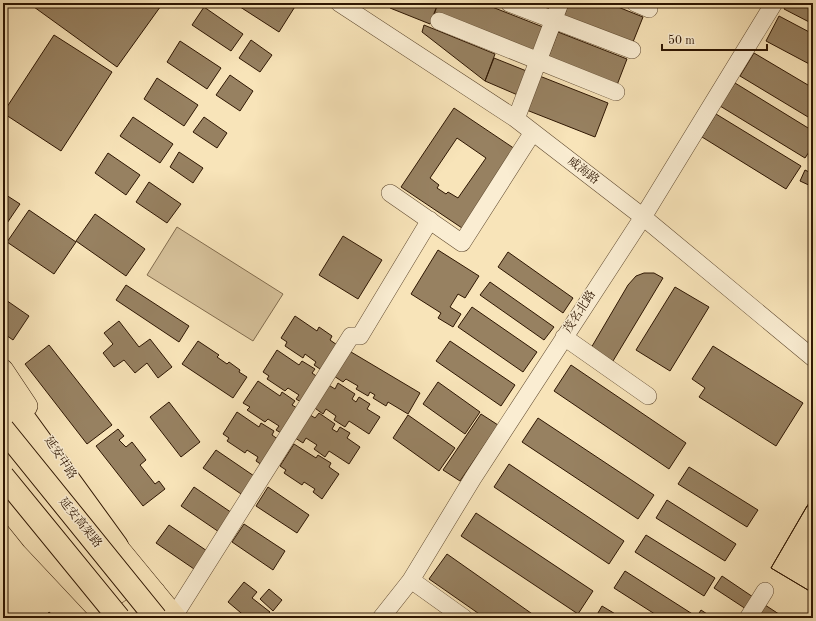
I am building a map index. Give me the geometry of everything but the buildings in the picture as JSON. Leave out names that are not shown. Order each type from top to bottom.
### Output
[{"type":"highway","points":[[3,389],[117,546]]},
{"type":"highway","name":"延安高架路","points":[[3,429],[169,617]]},
{"type":"highway","points":[[3,476],[118,618]]},
{"type":"highway","points":[[3,484],[118,618]]},
{"type":"main road","name":"延安中路","points":[[3,370],[117,546]]},
{"type":"main road","name":"延安中路","points":[[3,410],[155,592],[169,617]]},
{"type":"main road","points":[[3,466],[118,618]]},
{"type":"main road","points":[[3,503],[32,539],[118,618]]},
{"type":"main road","points":[[118,618],[155,592]]},
{"type":"street","name":"威海路","points":[[339,3],[516,119],[643,217],[813,358]]},
{"type":"street","points":[[509,3],[632,50]]},
{"type":"street","points":[[516,119],[560,3]]},
{"type":"street","name":"茂名北路","points":[[381,618],[411,580],[473,478],[643,217],[774,3]]},
{"type":"street","points":[[439,21],[616,92]]},
{"type":"street","points":[[390,193],[462,243],[533,132]]},
{"type":"street","points":[[169,617],[351,336],[360,336],[430,220]]},
{"type":"street","points":[[564,337],[648,396]]},
{"type":"street","points":[[411,580],[464,618]]},
{"type":"street","points":[[748,618],[765,591]]},
{"type":"shaded area","points":[[177,227],[283,294],[253,341],[147,275]]}]
